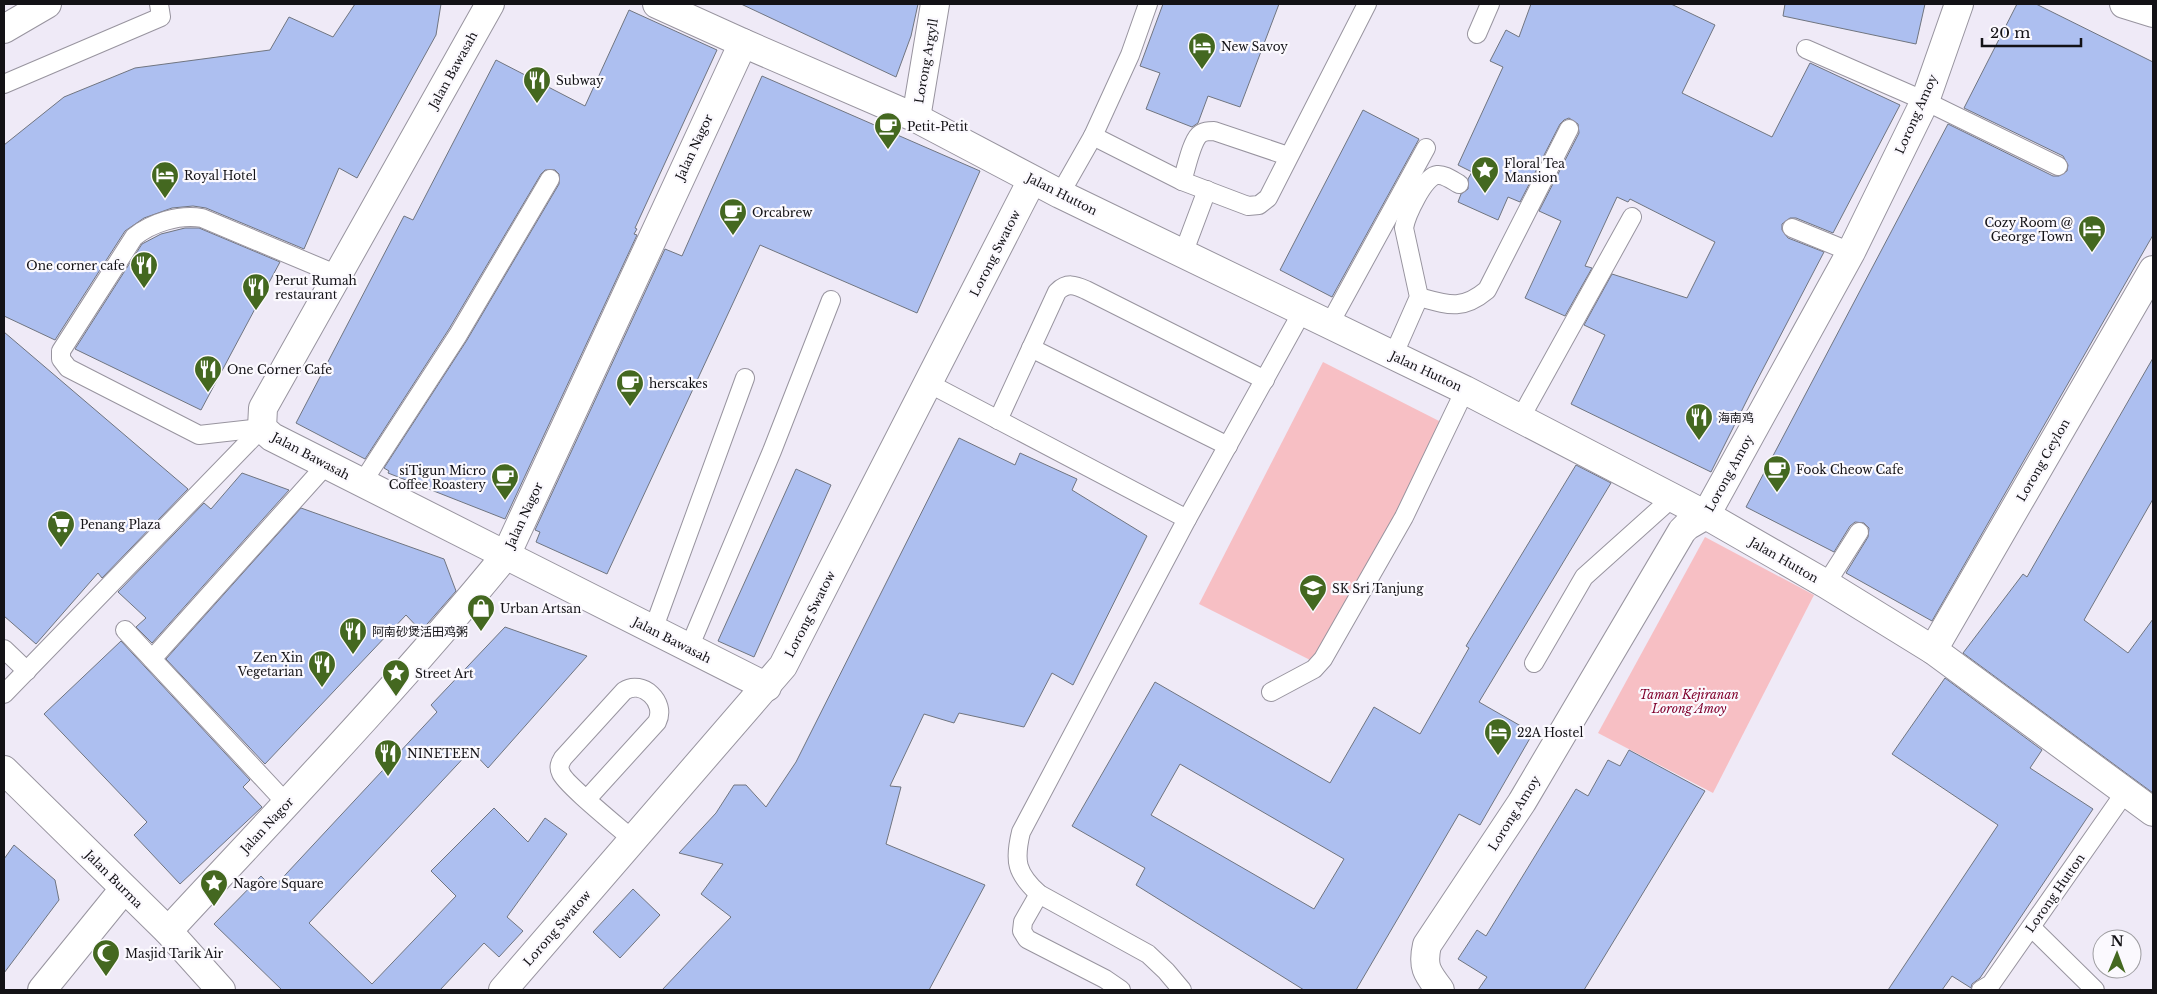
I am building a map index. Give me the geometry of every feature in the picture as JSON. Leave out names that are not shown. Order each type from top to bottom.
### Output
[{"type":"street","points":[[4,29],[47,4]]},
{"type":"street","name":"Jalan Bawasah","points":[[490,4],[263,408],[262,428],[272,437],[326,465],[767,687]]},
{"type":"street","name":"Jalan Hutton","points":[[658,4],[742,43],[916,118],[1060,194],[1465,390],[1706,515],[1826,584],[1933,650],[2153,812]]},
{"type":"street","name":"Lorong Argyll","points":[[916,118],[936,4]]},
{"type":"street","name":"Lorong Amoy","points":[[1440,990],[1427,973],[1423,960],[1427,945],[1522,802],[1682,531],[1706,515],[1851,252],[1925,101],[1959,4]]},
{"type":"street","points":[[2124,4],[2153,13]]},
{"type":"street","name":"Jalan Nagor","points":[[168,931],[287,804],[451,622],[506,555],[742,43]]},
{"type":"street","name":"Lorong Swatow","points":[[503,990],[767,687],[783,666],[1032,180]]},
{"type":"street","name":"Lorong Ceylon","points":[[1933,650],[2153,270]]},
{"type":"street","name":"Jalan Burma","points":[[4,770],[168,931],[221,990]]},
{"type":"street","points":[[42,990],[124,889]]},
{"type":"lane","points":[[4,84],[161,17],[159,4]]},
{"type":"lane","points":[[1060,194],[1093,136],[1130,55],[1148,4]]},
{"type":"lane","points":[[1093,136],[1182,180],[1248,206],[1259,205],[1268,198],[1367,4]]},
{"type":"lane","points":[[1477,34],[1490,4]]},
{"type":"lane","points":[[1806,49],[1925,101],[2058,166]]},
{"type":"lane","points":[[1419,297],[1447,305],[1461,305],[1475,300],[1487,290],[1569,129]]},
{"type":"lane","points":[[1182,180],[1196,141],[1200,134],[1207,131],[1214,131],[1288,156]]},
{"type":"lane","points":[[1330,325],[1426,148]]},
{"type":"lane","points":[[1392,356],[1419,297],[1404,228],[1406,219],[1430,177],[1445,176],[1459,184]]},
{"type":"lane","points":[[362,483],[458,335],[550,179]]},
{"type":"lane","points":[[1183,254],[1207,190]]},
{"type":"lane","points":[[262,428],[199,435],[68,368],[62,359],[61,351],[134,237],[155,224],[187,216],[202,218],[338,276]]},
{"type":"lane","points":[[1520,419],[1632,217]]},
{"type":"lane","points":[[1792,228],[1851,252]]},
{"type":"lane","points":[[998,420],[1058,292],[1062,287],[1070,284],[1086,290],[1265,380]]},
{"type":"lane","points":[[689,648],[772,451],[830,300]]},
{"type":"lane","points":[[1182,990],[1166,970],[1148,954],[1039,894],[1026,882],[1018,866],[1017,851],[1021,832],[1187,519],[1302,312]]},
{"type":"lane","points":[[1031,348],[1228,446]]},
{"type":"lane","points":[[653,630],[745,378]]},
{"type":"lane","points":[[928,383],[1187,519]]},
{"type":"lane","points":[[1271,692],[1314,669],[1322,659],[1404,517],[1465,390]]},
{"type":"lane","points":[[4,694],[262,428]]},
{"type":"lane","points":[[152,659],[326,465]]},
{"type":"lane","points":[[1534,663],[1584,577],[1672,498]]},
{"type":"lane","points":[[1826,584],[1859,532]]},
{"type":"lane","points":[[125,630],[287,804]]},
{"type":"lane","points":[[4,650],[27,671]]},
{"type":"lane","points":[[587,799],[657,722],[661,715],[660,707],[645,690],[638,687],[630,687],[624,691],[563,758],[560,765],[560,772],[564,779],[634,840]]},
{"type":"lane","name":"Lorong Hutton","points":[[1980,990],[1991,984],[2126,791]]},
{"type":"lane","points":[[1039,894],[1023,922],[1022,931],[1027,939],[1105,979],[1121,990]]},
{"type":"lane","points":[[2031,927],[2095,990]]},
{"type":"green space","points":[[1323,362],[1443,423],[1320,665],[1199,604]]},
{"type":"green space","name":"Taman Kejiranan Lorong Amoy","points":[[1705,537],[1814,595],[1713,793],[1598,733]]},
{"type":"building","name":"Royal Hotel","points":[[355,4],[441,4],[436,35],[357,178],[339,168],[304,249],[206,208],[193,206],[172,208],[144,218],[125,231],[55,340],[4,316],[4,145],[64,97],[135,68],[270,50],[289,17],[333,37]]},
{"type":"building","points":[[741,4],[918,4],[911,36],[896,77]]},
{"type":"building","name":"New Savoy","points":[[1163,4],[1279,4],[1240,107],[1208,96],[1198,123],[1192,127],[1146,109],[1160,73],[1140,66]]},
{"type":"building","points":[[1531,4],[1671,4],[1715,25],[1682,93],[1772,137],[1810,63],[1900,105],[1833,233],[1796,218],[1790,218],[1782,224],[1782,230],[1788,238],[1824,252],[1711,472],[1571,404],[1605,335],[1584,325],[1612,274],[1687,298],[1715,242],[1630,199],[1628,202],[1617,197],[1585,266],[1592,268],[1565,316],[1525,298],[1561,221],[1539,211],[1579,133],[1578,124],[1569,118],[1560,124],[1520,202],[1508,197],[1498,220],[1458,202],[1461,194],[1468,189],[1468,179],[1472,172],[1458,165],[1503,67],[1490,61],[1506,30],[1519,37]]},
{"type":"building","points":[[1785,4],[1925,4],[1916,44],[1783,16]]},
{"type":"building","points":[[2017,4],[2036,4],[2153,62],[2153,235],[1932,621],[1846,573],[1868,537],[1869,528],[1864,523],[1855,522],[1850,526],[1834,552],[1746,507],[1948,124],[2053,176],[2059,176],[2067,171],[2068,165],[2063,156],[1964,108]]},
{"type":"building","points":[[629,10],[717,50],[635,228],[637,229],[634,234],[637,235],[505,519],[388,473],[389,471],[384,468],[467,340],[559,184],[559,174],[555,170],[545,170],[541,174],[449,329],[365,459],[296,423],[404,216],[413,220],[496,60],[585,106]]},
{"type":"building","points":[[762,76],[980,171],[917,313],[760,245],[607,574],[536,542],[540,532],[535,530],[665,249],[682,256]]},
{"type":"building","points":[[1363,110],[1419,139],[1332,297],[1280,270]]},
{"type":"building","points":[[185,228],[199,228],[280,262],[201,410],[75,349],[142,244],[161,234]]},
{"type":"building","name":"Penang Plaza","points":[[4,332],[188,489],[102,578],[98,573],[36,644],[4,616]]},
{"type":"building","points":[[2153,358],[2153,499],[2084,620],[2128,653],[2153,619],[2153,793],[1963,653],[2023,574],[2027,577]]},
{"type":"building","points":[[959,438],[1015,465],[1020,453],[1077,479],[1072,490],[1147,536],[1073,685],[1052,673],[1024,727],[959,713],[954,723],[924,714],[890,786],[901,787],[886,844],[985,885],[929,990],[662,990],[731,917],[701,894],[723,864],[679,853],[716,813],[734,785],[746,785],[766,807],[796,762]]},
{"type":"building","points":[[1576,465],[1611,483],[1479,702],[1533,733],[1480,825],[1459,814],[1356,990],[1304,990],[1136,885],[1145,868],[1072,826],[1155,682],[1330,783],[1374,707],[1420,734],[1469,648],[1466,646]],"holes":[[[1180,764],[1344,859],[1314,909],[1151,815]]]},
{"type":"building","points":[[796,469],[831,485],[754,657],[718,641]]},
{"type":"building","points":[[242,473],[289,490],[152,643],[136,627],[146,618],[118,592],[204,503],[211,509]]},
{"type":"building","points":[[301,508],[444,559],[456,591],[421,631],[406,615],[265,764],[166,659]]},
{"type":"building","points":[[505,627],[587,656],[488,768],[471,750],[309,923],[372,984],[456,896],[431,871],[494,808],[528,842],[545,818],[567,834],[507,917],[523,931],[499,957],[484,943],[440,990],[282,990],[214,924],[261,876],[273,888],[437,712],[431,705]]},
{"type":"building","points":[[121,641],[250,780],[243,787],[262,807],[180,884],[134,835],[147,822],[44,714]]},
{"type":"building","points":[[1945,678],[2042,750],[2030,768],[2093,809],[1980,978],[1972,984],[1971,988],[1952,976],[1942,990],[1888,990],[1998,825],[1892,754]]},
{"type":"building","points":[[1629,750],[1705,791],[1584,990],[1478,990],[1487,977],[1458,959],[1477,930],[1486,936],[1576,789],[1588,796],[1608,760],[1620,766]]},
{"type":"building","points":[[14,845],[55,880],[59,900],[4,973],[4,859]]},
{"type":"building","points":[[633,889],[660,915],[620,958],[593,932]]},
{"type":"place","name":"New Savoy","points":[[1202,70]]},
{"type":"place","name":"Subway","points":[[537,104]]},
{"type":"place","name":"Petit-Petit","points":[[888,150]]},
{"type":"place","name":"Floral Tea Mansion","points":[[1485,194]]},
{"type":"place","name":"Royal Hotel","points":[[165,199]]},
{"type":"place","name":"Orcabrew","points":[[733,236]]},
{"type":"place","name":"Cozy Room @ George Town","points":[[2092,253]]},
{"type":"place","name":"One corner cafe","points":[[144,289]]},
{"type":"place","name":"Perut Rumah restaurant","points":[[256,311]]},
{"type":"place","name":"One Corner Cafe","points":[[208,393]]},
{"type":"place","name":"herscakes","points":[[630,407]]},
{"type":"place","name":"海南鸡","points":[[1699,441]]},
{"type":"place","name":"Fook Cheow Cafe","points":[[1777,493]]},
{"type":"place","name":"siTigun Micro Coffee Roastery","points":[[505,501]]},
{"type":"place","name":"Penang Plaza","points":[[61,548]]},
{"type":"place","name":"SK Sri Tanjung","points":[[1313,612]]},
{"type":"place","name":"Urban Artsan","points":[[481,632]]},
{"type":"place","name":"阿南砂煲活田鸡粥","points":[[353,655]]},
{"type":"place","name":"Zen Xin Vegetarian","points":[[322,688]]},
{"type":"place","name":"Street Art","points":[[396,697]]},
{"type":"place","name":"22A Hostel","points":[[1498,756]]},
{"type":"place","name":"NINETEEN","points":[[388,777]]},
{"type":"place","name":"Nagore Square","points":[[214,907]]},
{"type":"place","name":"Masjid Tarik Air","points":[[106,977]]}]
